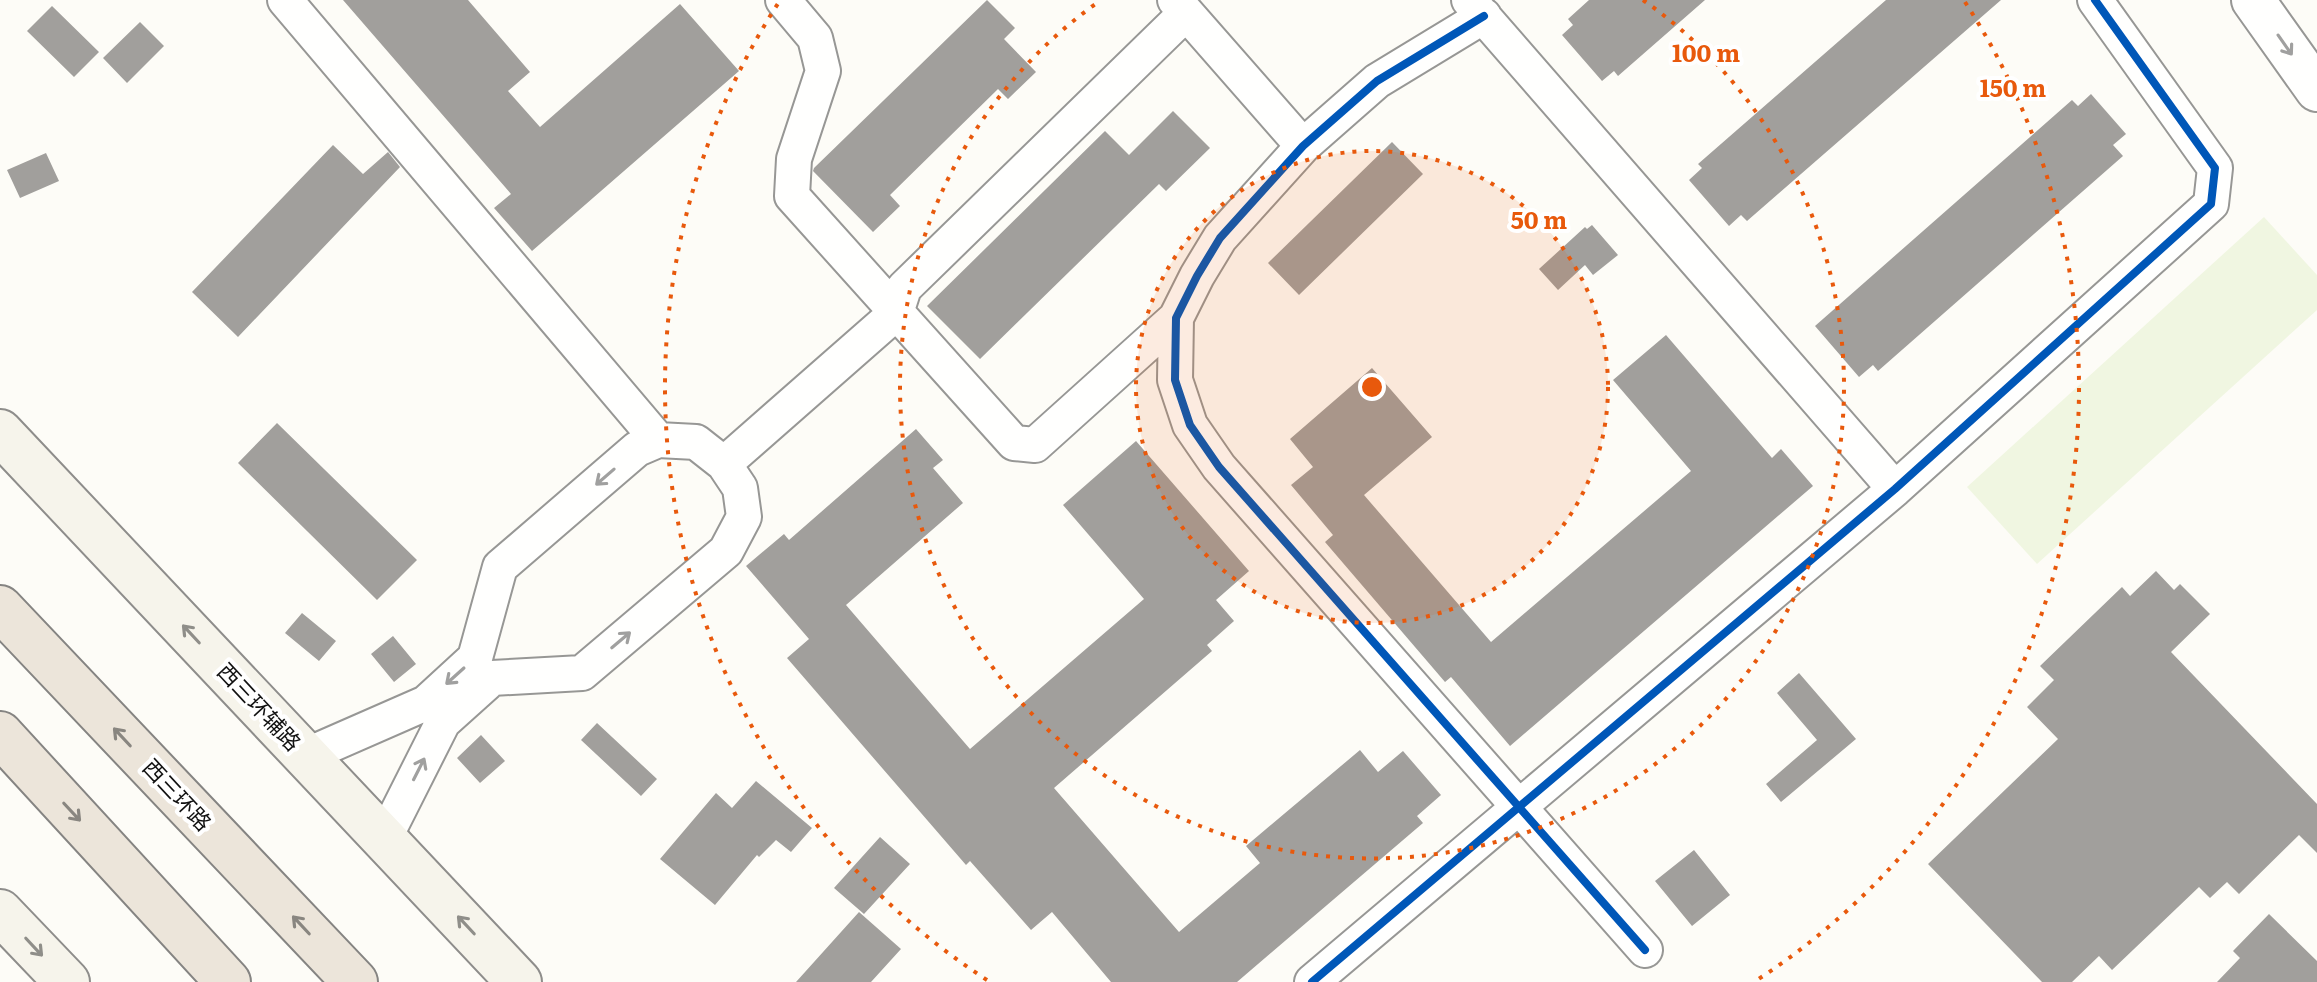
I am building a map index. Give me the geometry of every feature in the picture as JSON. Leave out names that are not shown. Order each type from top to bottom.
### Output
[{"type":"highway","name":"西三环路","points":[[0,608],[355,982]]},
{"type":"highway","points":[[0,734],[228,982]]},
{"type":"main road","name":"西三环辅路","points":[[0,432],[519,982]]},
{"type":"main road","points":[[0,912],[67,982]]},
{"type":"street","points":[[285,0],[658,440]]},
{"type":"street","points":[[1312,982],[1895,489],[2211,204],[2215,168],[2095,0]]},
{"type":"street","points":[[2253,0],[2317,90]]},
{"type":"street","points":[[799,5],[815,38],[823,71],[794,159],[792,196],[1014,443],[1035,445],[1176,318],[1220,238],[1303,146],[1377,81],[1476,8],[1895,489]]},
{"type":"street","points":[[724,464],[896,313],[904,288],[1181,6],[1303,146]]},
{"type":"street","points":[[1176,318],[1175,380],[1190,425],[1219,467],[1645,950]]},
{"type":"street","points":[[305,756],[426,703],[475,658],[500,567],[637,449],[658,440],[696,442],[724,464],[740,488],[744,517],[726,551],[582,673],[492,678],[443,722],[384,839]]},
{"type":"green space","points":[[2264,217],[2317,275],[2317,310],[2037,564],[1967,487]]},
{"type":"building","points":[[343,0],[468,0],[530,72],[508,91],[540,127],[680,4],[739,71],[532,251],[494,208],[511,194]]},
{"type":"building","points":[[987,0],[1015,28],[1004,39],[1036,72],[1008,99],[998,89],[890,195],[900,206],[873,232],[813,171],[814,168]]},
{"type":"building","points":[[1589,0],[1705,0],[1618,76],[1614,71],[1602,81],[1562,35],[1573,25],[1568,19]]},
{"type":"building","points":[[1886,0],[2001,0],[1747,221],[1741,215],[1729,226],[1689,180],[1702,168],[1698,164]]},
{"type":"building","points":[[52,6],[99,52],[74,77],[27,31]]},
{"type":"building","points":[[140,22],[164,46],[127,83],[103,58]]},
{"type":"building","points":[[2091,94],[2126,134],[2113,145],[2123,156],[1878,371],[1873,365],[1859,377],[1815,326],[2072,100],[2078,106]]},
{"type":"building","points":[[1173,111],[1210,148],[1166,191],[1159,184],[980,359],[927,306],[1105,131],[1129,155]]},
{"type":"building","points":[[1392,142],[1423,174],[1299,295],[1268,263]]},
{"type":"building","points":[[333,145],[363,174],[388,152],[400,167],[238,337],[192,292]]},
{"type":"building","points":[[46,153],[59,181],[20,198],[7,170]]},
{"type":"building","points":[[1592,225],[1618,255],[1593,275],[1585,265],[1558,290],[1539,269],[1585,227],[1587,229]]},
{"type":"building","points":[[1666,335],[1772,458],[1781,449],[1813,486],[1510,746],[1451,677],[1445,682],[1325,542],[1333,535],[1291,485],[1313,467],[1290,439],[1372,368],[1432,437],[1364,495],[1491,642],[1691,471],[1613,380]]},
{"type":"building","points":[[277,423],[417,560],[377,600],[238,463]]},
{"type":"building","points":[[916,429],[943,460],[933,468],[963,503],[846,605],[970,749],[1144,599],[1063,505],[1136,441],[1249,571],[1216,600],[1234,621],[1207,645],[1212,651],[1054,788],[1179,932],[1260,863],[1246,846],[1360,750],[1378,772],[1403,751],[1441,795],[1417,816],[1423,823],[1237,982],[1111,982],[1052,912],[1031,930],[970,861],[966,865],[787,658],[809,639],[746,566],[784,534],[789,540]]},
{"type":"building","points":[[2156,571],[2174,590],[2180,584],[2210,614],[2171,652],[2317,804],[2317,853],[2299,835],[2239,894],[2227,882],[2210,898],[2199,887],[2112,970],[2099,956],[2072,982],[2042,982],[1928,864],[2058,739],[2027,707],[2054,680],[2040,666],[2122,587],[2130,596]]},
{"type":"building","points":[[302,613],[336,641],[319,661],[285,633]]},
{"type":"building","points":[[393,636],[416,664],[394,682],[371,654]]},
{"type":"building","points":[[1799,673],[1856,739],[1781,802],[1766,784],[1817,740],[1777,693]]},
{"type":"building","points":[[597,723],[657,779],[641,796],[581,740]]},
{"type":"building","points":[[481,735],[505,761],[480,783],[457,758]]},
{"type":"building","points":[[756,781],[812,828],[791,852],[776,840],[759,857],[757,855],[715,905],[660,859],[716,793],[732,808]]},
{"type":"building","points":[[880,837],[910,864],[864,914],[834,888]]},
{"type":"building","points":[[1694,850],[1730,895],[1692,926],[1655,881]]},
{"type":"building","points":[[859,912],[901,949],[871,982],[796,982]]},
{"type":"building","points":[[2269,914],[2317,961],[2317,982],[2217,982],[2240,958],[2233,951]]},
{"type":"cycle path","points":[[1312,982],[1895,489],[2211,204],[2215,168],[2095,0]]},
{"type":"cycle path","points":[[1484,16],[1377,81],[1303,146],[1220,238],[1176,318],[1175,380],[1190,425],[1219,467],[1645,950]]}]
